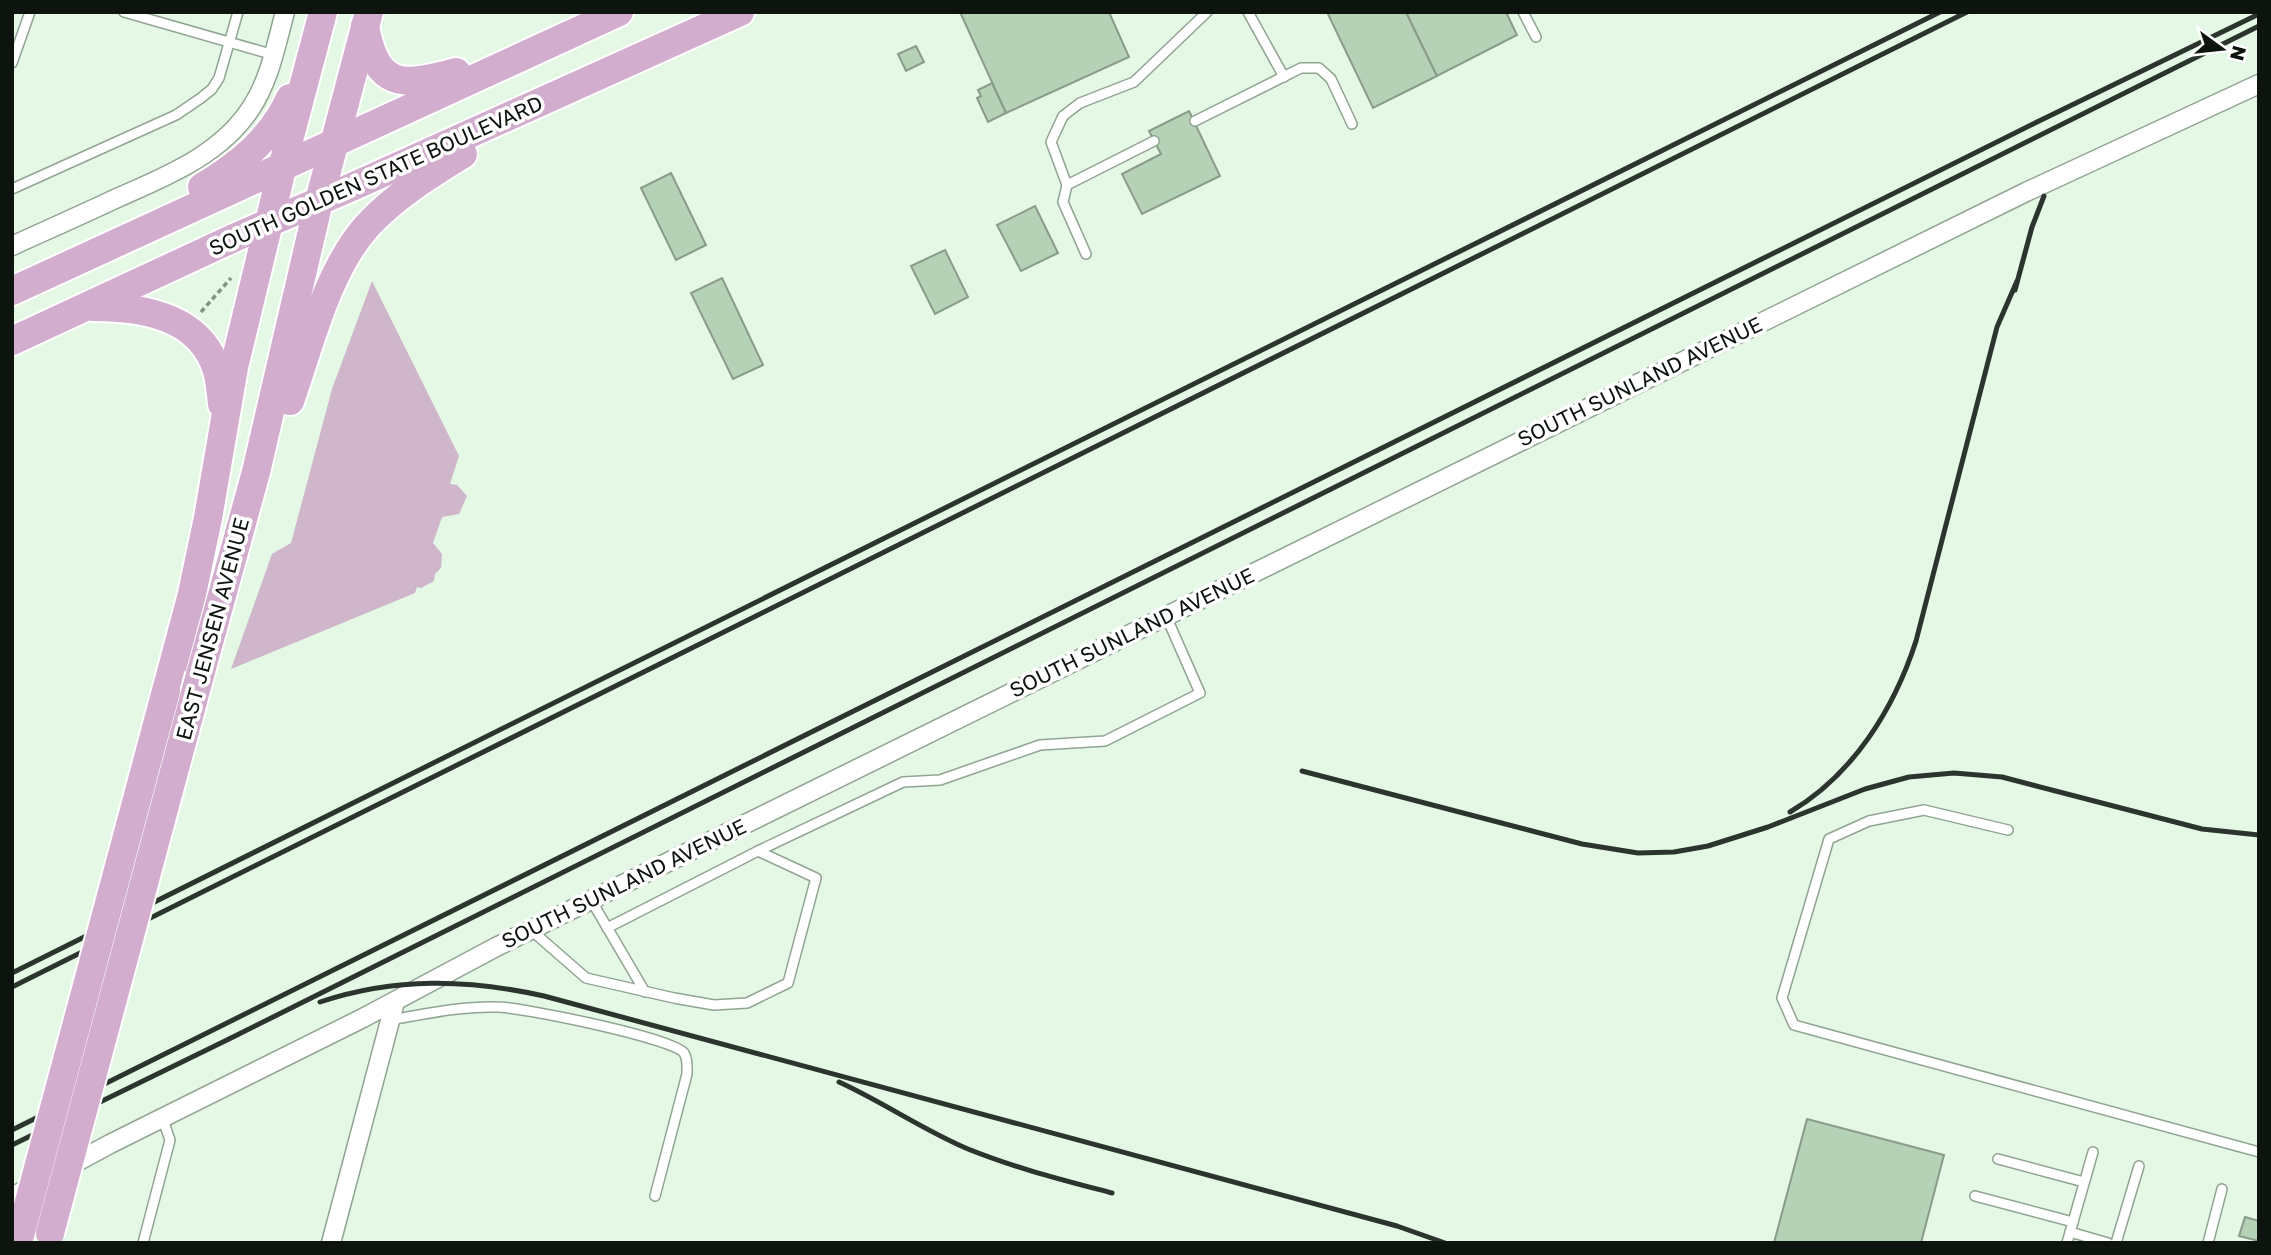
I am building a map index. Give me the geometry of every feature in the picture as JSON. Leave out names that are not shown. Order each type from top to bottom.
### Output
[{"type":"main road","points":[[12,291],[619,12]]},
{"type":"main road","name":"SOUTH GOLDEN STATE BOULEVARD","points":[[12,341],[740,12]]},
{"type":"main road","points":[[72,264],[232,168],[258,146],[285,108],[323,13]]},
{"type":"main road","name":"EAST JENSEN AVENUE","points":[[18,1243],[192,594],[218,467],[234,367],[323,13]]},
{"type":"main road","points":[[367,19],[373,60],[391,76],[414,82],[543,47]]},
{"type":"main road","name":"EAST JENSEN AVENUE","points":[[49,1238],[227,583],[277,387],[319,201],[367,19]]},
{"type":"main road","points":[[227,583],[325,300],[353,244],[380,213],[431,174],[556,96]]},
{"type":"main road","points":[[88,307],[120,307],[153,313],[181,324],[197,337],[209,353],[217,371],[225,418]]},
{"type":"street","points":[[12,246],[187,167],[228,135],[249,111],[262,89],[285,12]]},
{"type":"street","name":"SOUTH SUNLAND AVENUE","points":[[12,1197],[162,1117],[395,1002],[591,900],[2026,192],[2259,83]]},
{"type":"street","points":[[331,1243],[395,1002]]},
{"type":"lane","points":[[12,64],[30,12]]},
{"type":"lane","points":[[124,12],[274,55]]},
{"type":"lane","points":[[12,189],[176,115],[212,89],[219,78],[238,12]]},
{"type":"lane","points":[[1086,254],[1063,202],[1067,185],[1051,142],[1063,116],[1080,103],[1134,82],[1196,17],[1207,12]]},
{"type":"lane","points":[[1248,12],[1284,77]]},
{"type":"lane","points":[[1523,12],[1536,37]]},
{"type":"lane","points":[[1195,121],[1301,68],[1319,68],[1331,79],[1352,124]]},
{"type":"lane","points":[[1067,185],[1154,141]]},
{"type":"lane","points":[[607,928],[758,851],[903,782],[940,780],[1040,745],[1105,741],[1200,692],[1166,616]]},
{"type":"lane","points":[[2008,830],[1924,810],[1870,821],[1829,839],[1782,998],[1794,1024],[2259,1152]]},
{"type":"lane","points":[[531,930],[586,978],[714,1005],[747,1003],[788,983],[816,878],[758,851]]},
{"type":"lane","points":[[591,900],[645,992]]},
{"type":"lane","points":[[390,1020],[454,1010],[508,1007],[617,1031],[678,1049],[684,1053],[687,1074],[655,1196]]},
{"type":"lane","points":[[143,1243],[170,1140],[162,1117]]},
{"type":"lane","points":[[2067,1243],[2093,1152]]},
{"type":"lane","points":[[1998,1159],[2084,1182]]},
{"type":"lane","points":[[2116,1243],[2139,1166]]},
{"type":"lane","points":[[2208,1243],[2222,1189]]},
{"type":"lane","points":[[1975,1196],[2071,1227],[2108,1243]]},
{"type":"path","points":[[195,318],[240,269]]},
{"type":"shaded area","points":[[372,281],[459,456],[450,484],[457,485],[467,496],[459,514],[442,517],[433,543],[442,554],[441,568],[435,574],[434,581],[421,588],[417,587],[415,593],[231,669],[272,554],[291,543],[332,389]]},
{"type":"building","points":[[960,12],[1109,12],[1129,57],[1006,113]]},
{"type":"building","points":[[1327,12],[1406,12],[1437,76],[1373,108]]},
{"type":"building","points":[[1406,12],[1506,12],[1517,35],[1437,76]]},
{"type":"building","points":[[916,46],[924,62],[906,71],[898,54]]},
{"type":"building","points":[[992,83],[1006,113],[988,122],[977,98],[981,96],[978,90]]},
{"type":"building","points":[[1189,111],[1220,176],[1142,214],[1122,174],[1161,154],[1149,131]]},
{"type":"building","points":[[671,173],[706,245],[676,260],[641,188]]},
{"type":"building","points":[[1035,206],[1058,253],[1021,271],[997,225]]},
{"type":"building","points":[[945,250],[968,297],[935,314],[911,266]]},
{"type":"building","points":[[722,278],[763,365],[733,379],[691,293]]},
{"type":"building","points":[[1807,1119],[1944,1155],[1921,1243],[1774,1243]]},
{"type":"building","points":[[2245,1217],[2259,1221],[2259,1241],[2239,1236]]},
{"type":"railway","points":[[12,973],[1940,12]]},
{"type":"railway","points":[[12,987],[1967,12]]},
{"type":"railway","points":[[12,1130],[2259,14]]},
{"type":"railway","points":[[12,1145],[2259,26]]},
{"type":"railway","points":[[2015,290],[2032,227],[2044,196]]},
{"type":"railway","points":[[1790,812],[1813,797],[1852,760],[1883,715],[1907,666],[1916,641],[1997,327],[2017,281]]},
{"type":"railway","points":[[1302,771],[1582,844],[1638,853],[1674,852],[1708,846],[1768,827],[1865,789],[1909,777],[1954,773],[2002,777],[2202,829],[2259,835]]},
{"type":"railway","points":[[320,1002],[376,988],[432,983],[516,990],[1397,1226],[1445,1243]]},
{"type":"railway","points":[[839,1082],[968,1149],[1021,1168],[1112,1193]]}]
